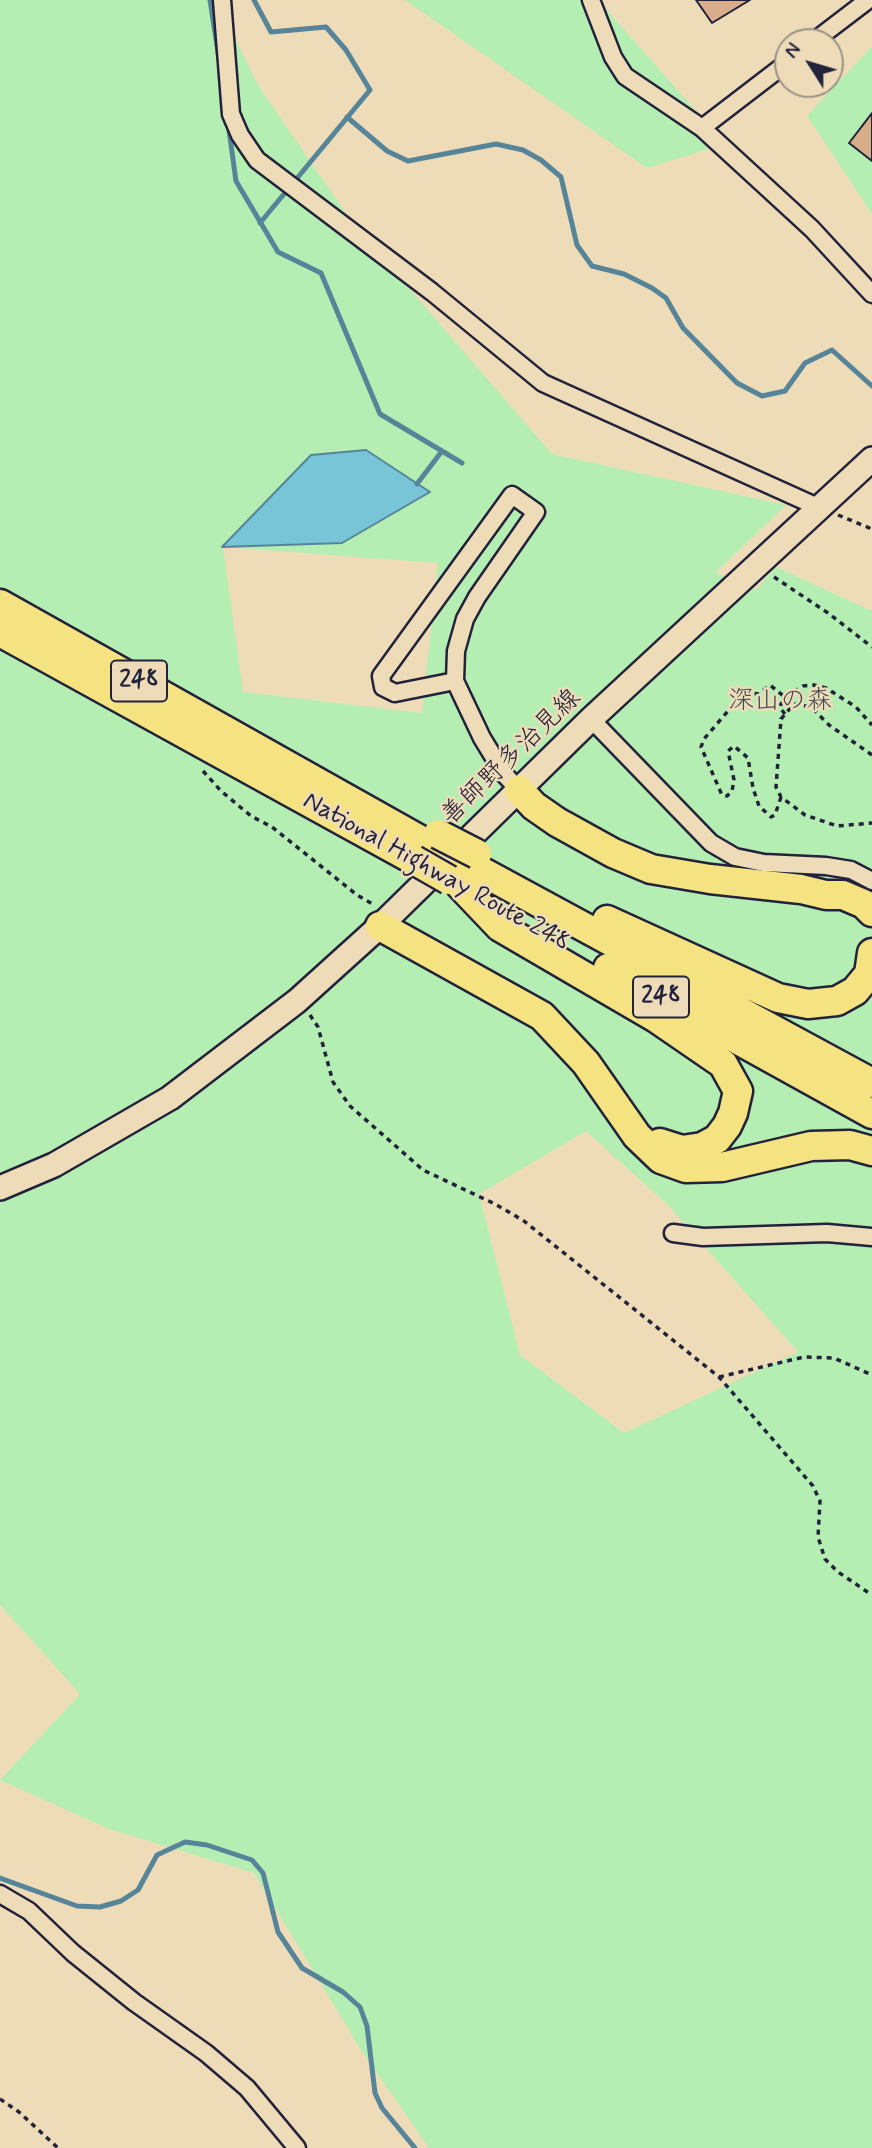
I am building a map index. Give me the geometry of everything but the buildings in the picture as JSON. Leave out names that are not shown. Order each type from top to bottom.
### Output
[{"type":"highway","name":"National Highway Route 248","points":[[0,604],[278,758],[872,1114]]},
{"type":"highway","name":"National Highway Route 248","points":[[0,632],[427,846]]},
{"type":"highway","points":[[519,790],[534,806],[557,822],[613,853],[651,869],[710,879],[801,889],[826,895],[844,895],[864,904],[872,912]]},
{"type":"highway","points":[[427,846],[463,871],[597,916],[778,998],[808,1004],[837,1000],[855,990],[869,974],[872,952],[867,932],[857,917],[826,895]]},
{"type":"highway","name":"National Highway Route 248","points":[[463,871],[872,1083]]},
{"type":"highway","points":[[463,871],[500,927],[656,1018],[723,1064],[738,1091],[733,1113],[717,1139],[702,1147],[682,1150],[637,1136]]},
{"type":"highway","points":[[377,915],[542,1016],[586,1063],[637,1136],[661,1159],[685,1168],[722,1167],[810,1146],[850,1145],[872,1151]]},
{"type":"main road","name":"善師野多治見線","points":[[0,1188],[54,1165],[170,1098],[297,1001],[377,915],[519,790],[758,563],[872,459]]},
{"type":"street","points":[[222,0],[231,114],[240,135],[257,160],[432,292],[542,383],[820,508]]},
{"type":"street","points":[[591,0],[613,57],[625,76],[702,128],[812,229],[872,294]]},
{"type":"street","points":[[831,28],[868,0]]},
{"type":"street","points":[[702,128],[774,73]]},
{"type":"street","points":[[455,681],[395,693],[383,687],[382,676],[512,495],[536,512],[477,597],[465,619],[456,651],[455,681],[482,738],[504,774],[519,790]]},
{"type":"street","points":[[592,719],[711,844],[736,857],[764,863],[851,870],[872,881]]},
{"type":"street","points":[[673,1233],[703,1237],[827,1233],[872,1237]]},
{"type":"street","points":[[0,1894],[29,1911],[73,1954],[206,2053],[247,2088],[297,2148]]},
{"type":"path","points":[[820,508],[872,529]]},
{"type":"path","points":[[758,563],[872,647]]},
{"type":"path","points":[[781,797],[775,815],[771,817],[759,806],[748,758],[734,746],[728,751],[734,780],[732,791],[727,796],[722,795],[701,747],[704,739],[740,697],[750,693],[759,694],[770,685],[786,698]]},
{"type":"path","points":[[785,714],[780,708],[786,698],[803,686],[814,685],[826,688],[856,707],[872,725]]},
{"type":"path","points":[[872,755],[829,725],[811,707],[794,704],[781,719],[776,787],[781,797],[805,815],[837,826],[872,823]]},
{"type":"path","points":[[200,767],[221,791],[251,816],[272,827],[357,895],[377,915]]},
{"type":"path","points":[[297,1001],[318,1027],[333,1082],[350,1107],[423,1170],[495,1204],[524,1221],[719,1377],[813,1486],[820,1501],[818,1536],[825,1559],[838,1572],[872,1595]]},
{"type":"path","points":[[719,1377],[804,1357],[834,1358],[872,1374]]},
{"type":"path","points":[[0,2099],[19,2112],[58,2148]]},
{"type":"green space","name":"深山の森","points":[[0,0],[216,0],[259,87],[352,222],[552,454],[786,505],[715,573],[756,590],[776,567],[872,611],[872,2148],[429,2148],[363,2053],[254,1873],[109,1829],[0,1780],[80,1694],[0,1605]],"holes":[[[223,547],[438,563],[422,713],[243,692]],[[586,1131],[667,1204],[798,1352],[624,1433],[520,1355],[479,1194]]]},
{"type":"green space","points":[[405,0],[598,0],[725,144],[647,168]]},
{"type":"green space","points":[[872,46],[872,214],[807,116],[824,98],[844,98],[844,76]]},
{"type":"water","points":[[366,450],[430,492],[342,543],[222,547],[311,455]]},
{"type":"waterway","points":[[210,0],[220,65]]},
{"type":"waterway","points":[[254,0],[271,32],[326,27],[346,50],[370,90],[260,223]]},
{"type":"waterway","points":[[347,117],[387,151],[408,161],[496,144],[523,150],[541,160],[561,177],[577,245],[592,266],[624,274],[666,298],[683,328],[737,383],[762,396],[785,391],[805,363],[832,350],[872,386]]},
{"type":"waterway","points":[[228,123],[236,181],[278,252],[321,273],[380,414],[462,463]]},
{"type":"waterway","points":[[417,484],[442,451]]},
{"type":"waterway","points":[[0,1878],[77,1906],[100,1907],[121,1901],[138,1890],[157,1855],[185,1842],[207,1845],[252,1860],[263,1873],[278,1932],[302,1968],[343,1992],[360,2007],[367,2026],[375,2093],[382,2108],[415,2148]]}]
